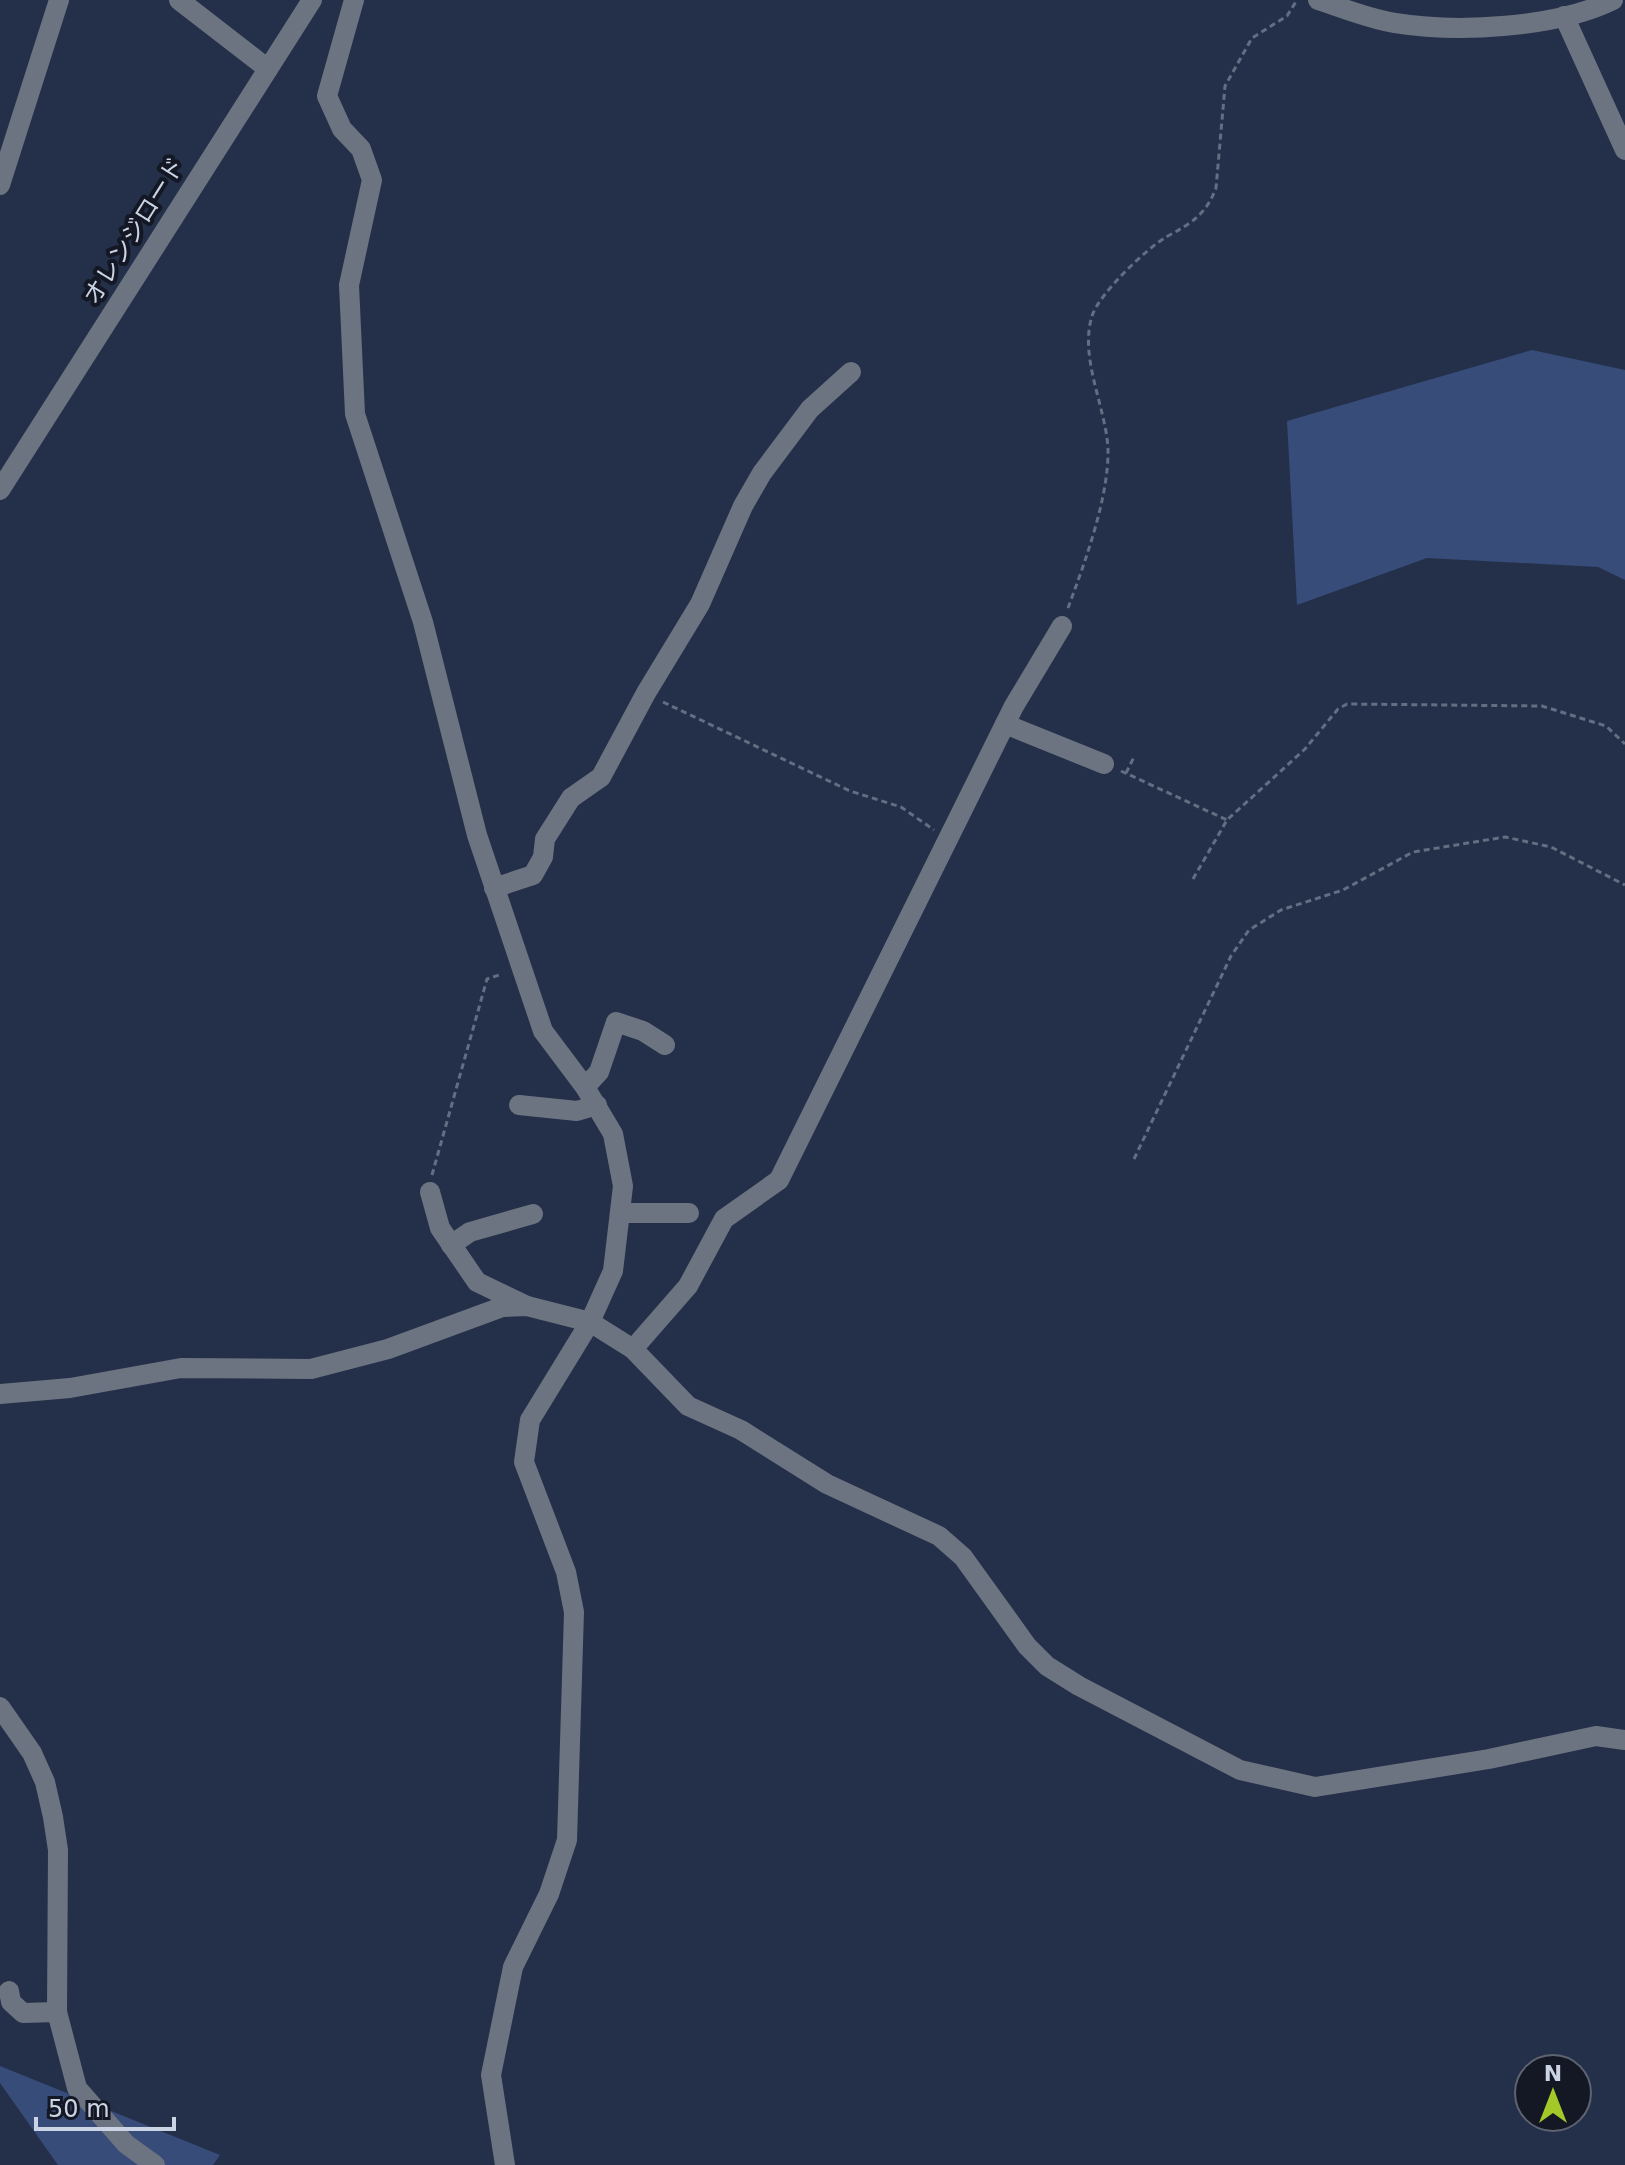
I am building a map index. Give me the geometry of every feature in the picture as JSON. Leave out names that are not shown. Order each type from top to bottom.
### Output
[{"type":"street","points":[[0,185],[59,0]]},
{"type":"street","points":[[179,0],[268,69]]},
{"type":"street","name":"オレンジロード","points":[[0,490],[312,0]]},
{"type":"street","points":[[354,0],[327,96],[342,129],[361,149],[372,180],[349,285],[355,414],[423,622],[465,795],[521,968],[543,1031],[585,1087],[613,1134],[623,1186],[613,1271],[590,1322],[530,1420],[524,1462],[566,1572],[574,1612],[567,1840],[549,1894],[513,1967],[491,2075],[505,2165]]},
{"type":"street","points":[[1318,0],[1392,23],[1419,25],[1532,22],[1564,16],[1613,0]]},
{"type":"street","points":[[1564,16],[1625,150]]},
{"type":"street","points":[[494,888],[533,875],[552,829],[571,798],[601,777],[646,693],[700,604],[743,506],[762,473],[810,409],[851,372]]},
{"type":"street","points":[[633,1349],[688,1286],[724,1219],[779,1180],[1005,724],[1062,626]]},
{"type":"street","points":[[1005,724],[1104,764]]},
{"type":"street","points":[[585,1087],[599,1072],[616,1022],[643,1031],[665,1045]]},
{"type":"street","points":[[519,1105],[577,1111],[597,1105]]},
{"type":"street","points":[[430,1192],[440,1228],[477,1282],[527,1306],[590,1322],[633,1349],[688,1406],[741,1430],[827,1484],[939,1536],[963,1557],[1027,1646],[1047,1666],[1079,1686],[1240,1770],[1315,1787],[1489,1759],[1596,1736],[1625,1740]]},
{"type":"street","points":[[620,1213],[689,1213]]},
{"type":"street","points":[[451,1245],[470,1232],[533,1214]]},
{"type":"street","points":[[0,1394],[70,1388],[181,1368],[311,1369],[388,1349],[502,1307],[527,1306]]},
{"type":"street","points":[[0,1707],[32,1753],[45,1782],[53,1817],[58,1850],[57,2012],[77,2088],[126,2144],[155,2165]]},
{"type":"street","points":[[9,1991],[11,2002],[23,2013],[57,2012]]},
{"type":"path","points":[[1062,626],[1107,480],[1105,418],[1090,357],[1092,315],[1101,300],[1132,266],[1164,238],[1186,228],[1211,202],[1216,188],[1225,86],[1252,38],[1287,16],[1297,0]]},
{"type":"path","points":[[646,693],[722,733],[850,791],[901,807],[949,841]]},
{"type":"path","points":[[1193,879],[1227,820],[1305,749],[1338,709],[1357,702],[1467,708],[1542,706],[1606,726],[1625,744]]},
{"type":"path","points":[[1126,773],[1134,757]]},
{"type":"path","points":[[1104,764],[1227,820]]},
{"type":"path","points":[[1134,1159],[1231,956],[1249,930],[1281,910],[1343,890],[1413,852],[1505,837],[1551,847],[1625,885]]},
{"type":"path","points":[[430,1192],[434,1158],[487,979],[521,968]]},
{"type":"shaded area","points":[[1532,350],[1625,370],[1625,580],[1598,567],[1427,558],[1297,605],[1287,421]]},
{"type":"shaded area","points":[[0,2066],[220,2155],[213,2165],[58,2165],[0,2083]]}]
